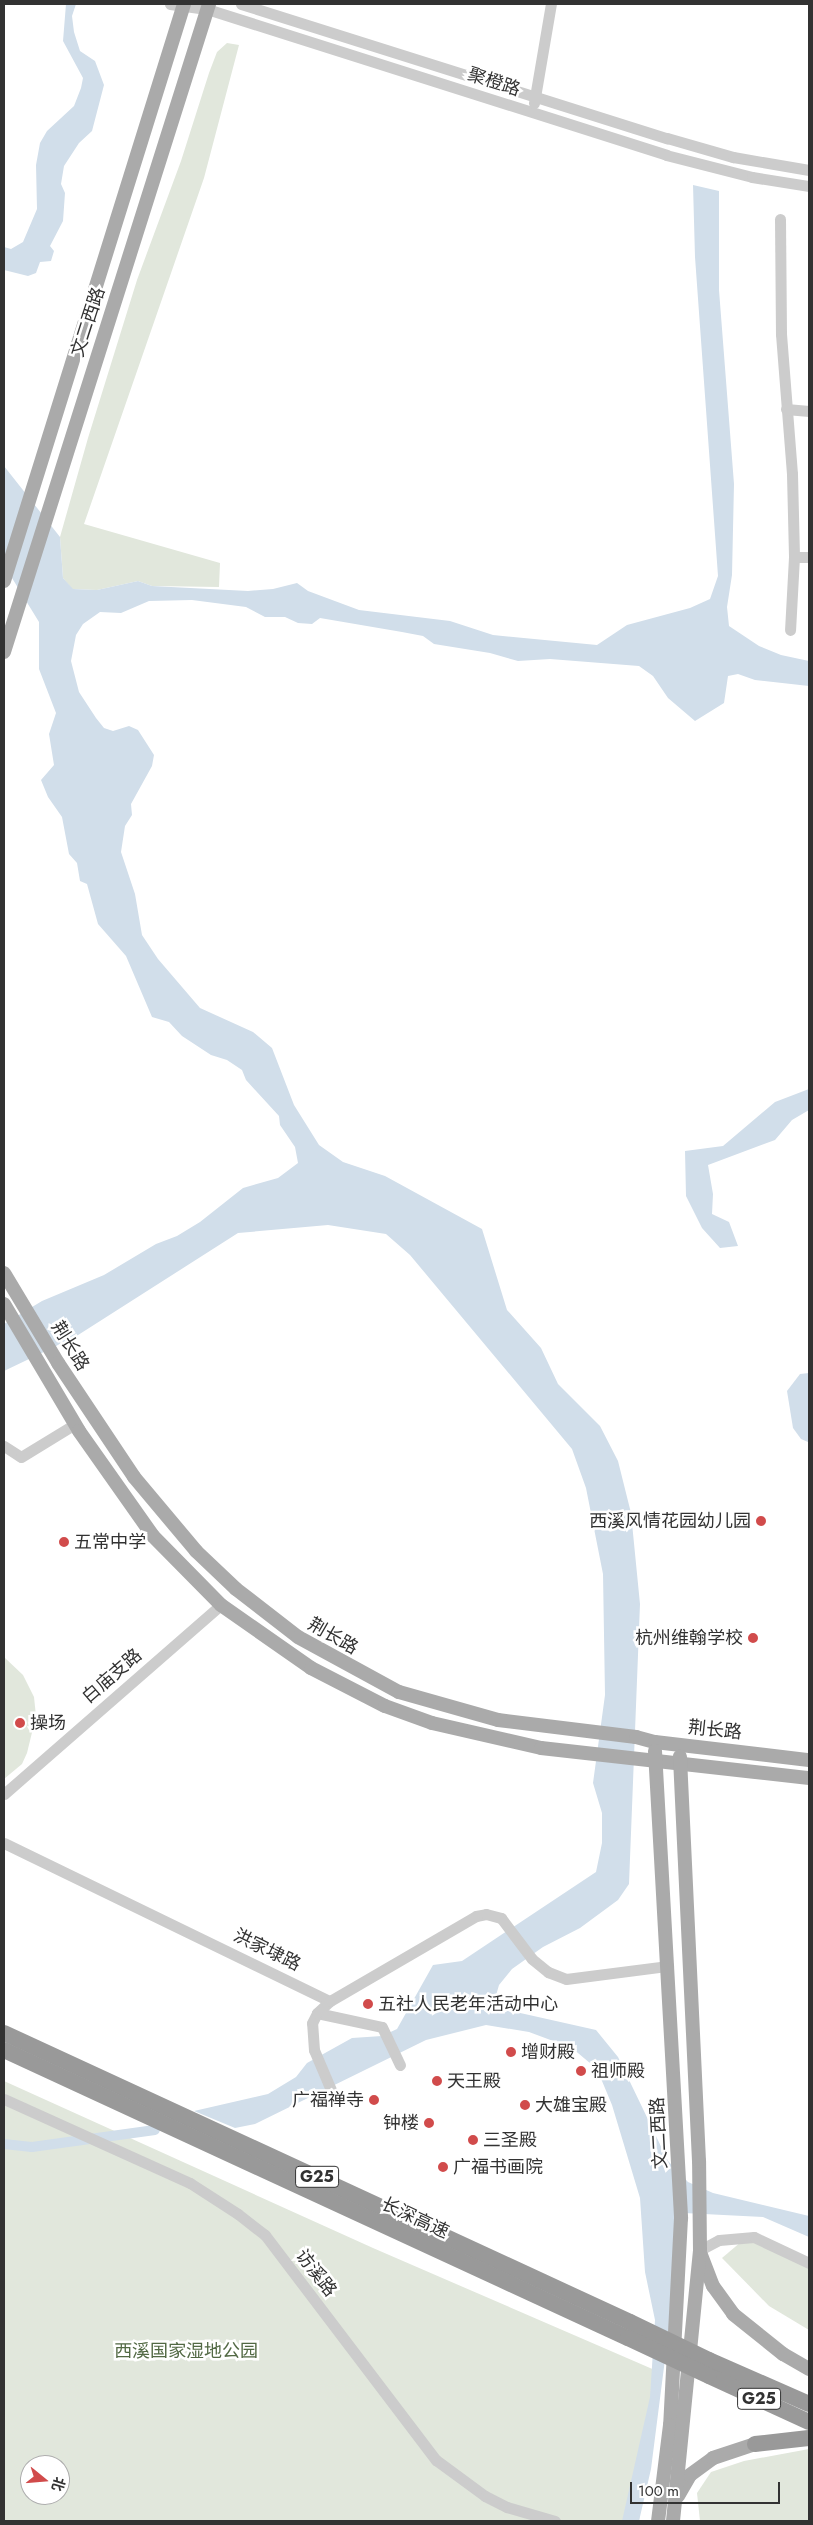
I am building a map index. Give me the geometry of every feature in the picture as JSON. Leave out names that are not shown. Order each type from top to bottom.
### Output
[{"type":"highway","name":"长深高速","points":[[4,2032],[709,2368],[809,2422]]},
{"type":"highway","name":"长深高速","points":[[4,2050],[629,2330]]},
{"type":"highway","name":"长深高速","points":[[709,2368],[809,2404]]},
{"type":"highway","points":[[755,2444],[809,2438]]},
{"type":"main road","name":"文二西路","points":[[4,581],[179,5]]},
{"type":"main road","name":"文二西路","points":[[4,652],[208,6]]},
{"type":"main road","name":"荆长路","points":[[4,1273],[58,1363],[134,1477],[196,1551],[236,1588],[298,1638],[399,1692],[498,1720],[636,1737],[655,1742],[809,1760]]},
{"type":"main road","name":"荆长路","points":[[5,1306],[42,1372],[75,1424],[153,1536],[222,1604],[285,1653],[385,1706],[474,1733],[541,1748],[587,1755],[634,1760],[655,1760],[809,1778]]},
{"type":"main road","name":"文二西路","points":[[655,1742],[680,2162],[681,2218],[670,2425],[658,2521]]},
{"type":"main road","points":[[673,2521],[700,2250],[699,2161],[680,1745]]},
{"type":"main road","points":[[700,2250],[713,2286],[733,2314],[783,2354],[809,2369]]},
{"type":"main road","points":[[675,2500],[690,2475],[713,2458],[755,2444]]},
{"type":"street","name":"聚橙路","points":[[241,4],[712,151],[809,170]]},
{"type":"street","points":[[532,112],[551,4]]},
{"type":"street","name":"聚橙路","points":[[179,5],[208,6],[532,112],[707,166],[809,186]]},
{"type":"street","points":[[780,219],[786,409],[792,474],[794,557],[790,630]]},
{"type":"street","points":[[786,409],[809,411]]},
{"type":"street","points":[[794,557],[809,557]]},
{"type":"street","points":[[4,1446],[21,1457],[75,1424]]},
{"type":"street","name":"白庙支路","points":[[4,1794],[222,1604]]},
{"type":"street","name":"洪家埭路","points":[[4,1843],[330,2001]]},
{"type":"street","points":[[332,2094],[314,2050],[312,2023],[317,2012],[330,2001],[476,1916],[495,1914],[506,1924],[532,1959],[548,1972],[566,1979],[668,1966]]},
{"type":"street","points":[[317,2012],[366,2023],[386,2031],[399,2061]]},
{"type":"street","name":"访溪路","points":[[4,2099],[190,2183],[265,2235],[436,2460],[485,2496],[507,2507],[555,2521]]},
{"type":"street","points":[[700,2250],[719,2240],[754,2236],[809,2263]]},
{"type":"green space","points":[[227,43],[239,45],[204,178],[84,524],[220,563],[219,587],[152,586],[138,581],[97,590],[72,589],[63,578],[60,537],[88,438],[137,280],[181,161],[209,73],[217,52]]},
{"type":"green space","name":"操场","points":[[4,1657],[23,1675],[34,1697],[36,1716],[27,1753],[22,1764],[4,1779]]},
{"type":"green space","name":"西溪国家湿地公园","points":[[4,2081],[373,2248],[657,2371],[639,2521],[4,2521]]},
{"type":"green space","points":[[748,2236],[809,2262],[809,2330],[769,2306],[722,2258]]},
{"type":"green space","points":[[809,2449],[809,2521],[700,2521],[697,2493],[711,2472],[744,2461]]},
{"type":"shaded area","points":[[66,4],[76,4],[72,16],[74,32],[80,51],[95,61],[104,85],[92,131],[79,143],[64,166],[61,184],[65,193],[63,221],[50,246],[54,251],[51,261],[40,262],[36,273],[28,276],[4,270],[4,247],[11,249],[23,242],[37,209],[36,165],[40,143],[47,131],[74,106],[81,88],[83,78],[63,41]]},
{"type":"shaded area","points":[[693,185],[719,191],[719,290],[734,484],[732,575],[727,607],[729,626],[759,646],[781,655],[809,661],[809,686],[755,680],[738,674],[728,676],[724,703],[695,721],[668,698],[653,676],[639,666],[550,659],[518,661],[490,653],[434,644],[423,636],[402,632],[320,618],[312,624],[298,623],[285,617],[265,617],[246,607],[192,600],[149,601],[121,613],[100,612],[83,624],[76,635],[71,661],[79,692],[104,728],[113,731],[129,726],[138,730],[154,755],[152,766],[131,804],[132,815],[125,826],[121,852],[135,894],[142,935],[158,959],[200,1008],[253,1032],[272,1048],[294,1105],[319,1145],[343,1162],[385,1176],[482,1229],[507,1310],[541,1348],[558,1384],[600,1426],[618,1461],[631,1513],[640,1604],[629,1884],[618,1900],[580,1928],[543,1947],[512,1969],[499,1985],[495,1999],[507,2010],[596,2030],[618,2057],[668,2161],[688,2182],[713,2193],[809,2216],[809,2237],[763,2217],[684,2213],[675,2223],[670,2320],[651,2469],[639,2521],[622,2521],[650,2397],[655,2320],[645,2272],[640,2198],[612,2105],[597,2069],[572,2048],[529,2032],[486,2025],[426,2040],[255,2124],[235,2128],[194,2111],[268,2094],[296,2077],[307,2063],[352,2038],[382,2036],[397,2029],[433,1965],[462,1961],[596,1872],[602,1843],[602,1813],[593,1783],[605,1695],[603,1574],[586,1488],[572,1449],[410,1255],[386,1234],[328,1225],[238,1233],[75,1337],[4,1371],[4,1324],[42,1301],[104,1275],[156,1244],[177,1236],[200,1222],[243,1188],[278,1178],[298,1163],[295,1147],[280,1125],[279,1116],[246,1080],[242,1070],[227,1060],[211,1055],[182,1036],[169,1022],[152,1017],[126,956],[98,924],[87,884],[80,881],[77,863],[69,854],[62,817],[48,797],[41,780],[54,765],[49,734],[56,713],[39,669],[39,622],[4,565],[4,466],[60,537],[63,578],[73,589],[97,590],[138,581],[152,586],[248,591],[273,589],[297,583],[308,591],[359,610],[450,621],[493,635],[597,645],[627,625],[690,608],[710,599],[718,576],[695,257]]},
{"type":"shaded area","points":[[809,1089],[809,1110],[792,1120],[775,1140],[708,1165],[713,1194],[712,1214],[729,1222],[738,1246],[720,1248],[702,1228],[686,1196],[685,1151],[723,1146],[775,1102]]},
{"type":"shaded area","points":[[809,1373],[808,1442],[801,1439],[793,1428],[787,1391],[800,1374]]},
{"type":"waterway","points":[[4,2144],[32,2147],[155,2130]]},
{"type":"place","name":"西溪风情花园幼儿园","points":[[761,1521]]},
{"type":"place","name":"五常中学","points":[[64,1542]]},
{"type":"place","name":"杭州维翰学校","points":[[753,1638]]},
{"type":"place","name":"操场","points":[[20,1723]]},
{"type":"place","name":"五社人民老年活动中心","points":[[368,2004]]},
{"type":"place","name":"增财殿","points":[[511,2052]]},
{"type":"place","name":"祖师殿","points":[[581,2071]]},
{"type":"place","name":"天王殿","points":[[437,2081]]},
{"type":"place","name":"广福禅寺","points":[[374,2100]]},
{"type":"place","name":"大雄宝殿","points":[[525,2105]]},
{"type":"place","name":"钟楼","points":[[429,2123]]},
{"type":"place","name":"三圣殿","points":[[473,2140]]},
{"type":"place","name":"广福书画院","points":[[443,2167]]}]
